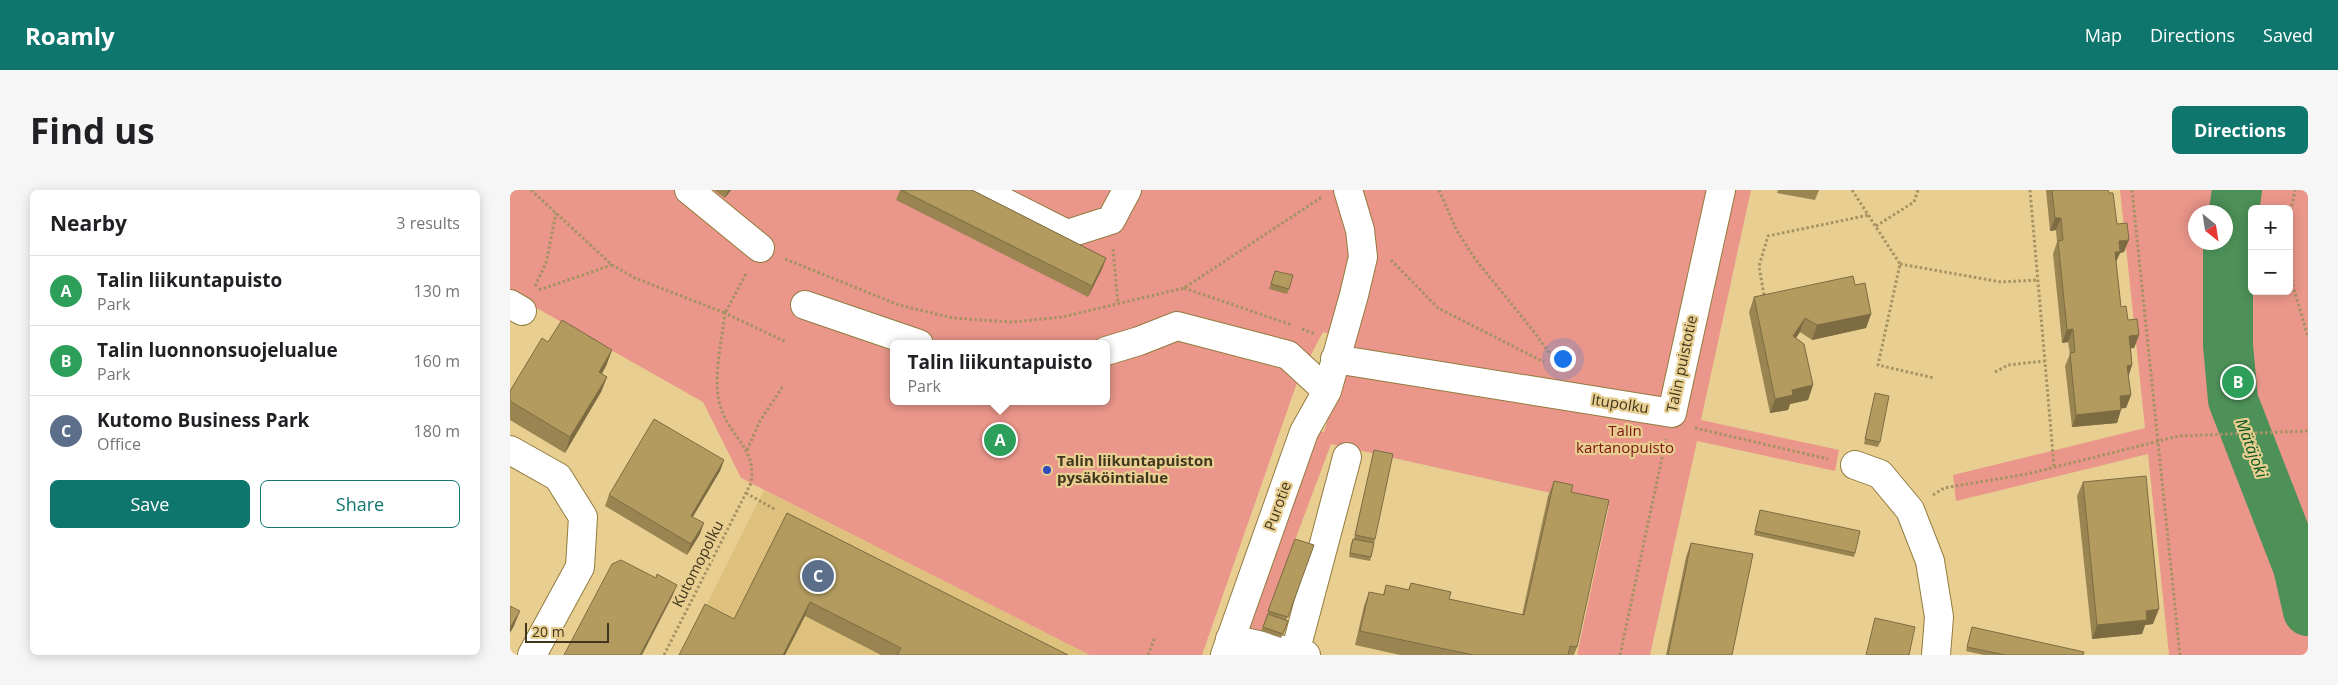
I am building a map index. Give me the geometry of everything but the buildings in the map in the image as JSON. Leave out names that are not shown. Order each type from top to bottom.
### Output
[{"type":"street","points":[[689,190],[760,248]]},
{"type":"street","points":[[980,190],[1067,234],[1111,220],[1127,190]]},
{"type":"street","name":"Talin puistotie","points":[[1672,413],[1720,190]]},
{"type":"street","name":"Purotie","points":[[1228,647],[1304,432],[1327,391],[1363,257],[1360,230],[1337,192]]},
{"type":"street","points":[[805,305],[907,340]]},
{"type":"street","points":[[1110,350],[1140,341],[1178,326],[1288,355],[1327,391]]},
{"type":"street","name":"Itupolku","points":[[1337,351],[1672,413]]},
{"type":"street","points":[[510,450],[558,477],[583,517],[580,567],[532,655]]},
{"type":"street","points":[[1228,647],[1300,654],[1347,457]]},
{"type":"street","points":[[1855,465],[1880,474],[1910,510],[1930,562],[1940,617],[1936,655]]},
{"type":"path","points":[[531,190],[612,265],[635,278],[725,312],[786,342]]},
{"type":"path","points":[[1439,190],[1456,229],[1475,259],[1531,328],[1562,372],[1554,367]]},
{"type":"path","points":[[1852,190],[1900,264],[1878,365],[1934,378]]},
{"type":"path","points":[[1876,226],[1914,202],[1918,190]]},
{"type":"path","points":[[2030,190],[2054,466]]},
{"type":"path","points":[[2132,190],[2180,655]]},
{"type":"path","points":[[2292,205],[2295,190]]},
{"type":"path","points":[[747,450],[722,412],[717,388],[725,312],[760,248],[818,274],[899,305],[952,318],[1012,322],[1062,317],[1184,288],[1337,192]]},
{"type":"path","points":[[556,213],[546,263],[532,292],[612,265]]},
{"type":"path","points":[[1764,295],[1759,266],[1768,236],[1869,215]]},
{"type":"path","points":[[1111,220],[1118,304]]},
{"type":"path","points":[[1360,230],[1438,308],[1545,362]]},
{"type":"path","points":[[1900,264],[2001,282],[2038,280]]},
{"type":"path","points":[[2293,286],[2308,337]]},
{"type":"path","points":[[1184,288],[1337,351]]},
{"type":"path","points":[[1995,372],[2008,365],[2045,360]]},
{"type":"path","points":[[747,450],[760,421],[783,386]]},
{"type":"path","points":[[1672,413],[1694,427],[1855,465]]},
{"type":"path","name":"Talin puistotie","points":[[1620,655],[1672,413]]},
{"type":"path","points":[[1910,510],[1944,488],[2027,474],[2179,436],[2307,432]]},
{"type":"path","name":"Kutomopolku","points":[[664,655],[751,483],[753,475],[747,450]]},
{"type":"path","points":[[746,493],[776,510]]},
{"type":"path","points":[[1148,655],[1155,636]]},
{"type":"shaded area","points":[[764,490],[1090,655],[681,655]]},
{"type":"green space","name":"Talin kartanopuisto","points":[[510,190],[1751,190],[1701,420],[1839,450],[1835,471],[1697,441],[1650,655],[1577,655],[1609,506],[1331,444],[1261,631],[1281,638],[1244,634],[1318,432],[1324,432],[1352,339],[1323,332],[1299,377],[1202,655],[1090,655],[741,478],[703,402],[510,293]]},
{"type":"green space","points":[[2120,190],[2308,190],[2308,655],[2169,655],[2148,454],[1956,501],[1953,475],[2145,428]]},
{"type":"waterway","name":"Mätäjoki","points":[[2237,190],[2228,252],[2228,345],[2233,400],[2298,567],[2308,611]]},
{"type":"place","name":"Talin luonnonsuojelualue","points":[[2238,382]]},
{"type":"place","name":"Talin liikuntapuisto","points":[[1000,440]]},
{"type":"place","name":"Talin liikuntapuiston pysäköintialue","points":[[1047,470]]},
{"type":"place","name":"Kutomo Business Park","points":[[818,576]]}]
